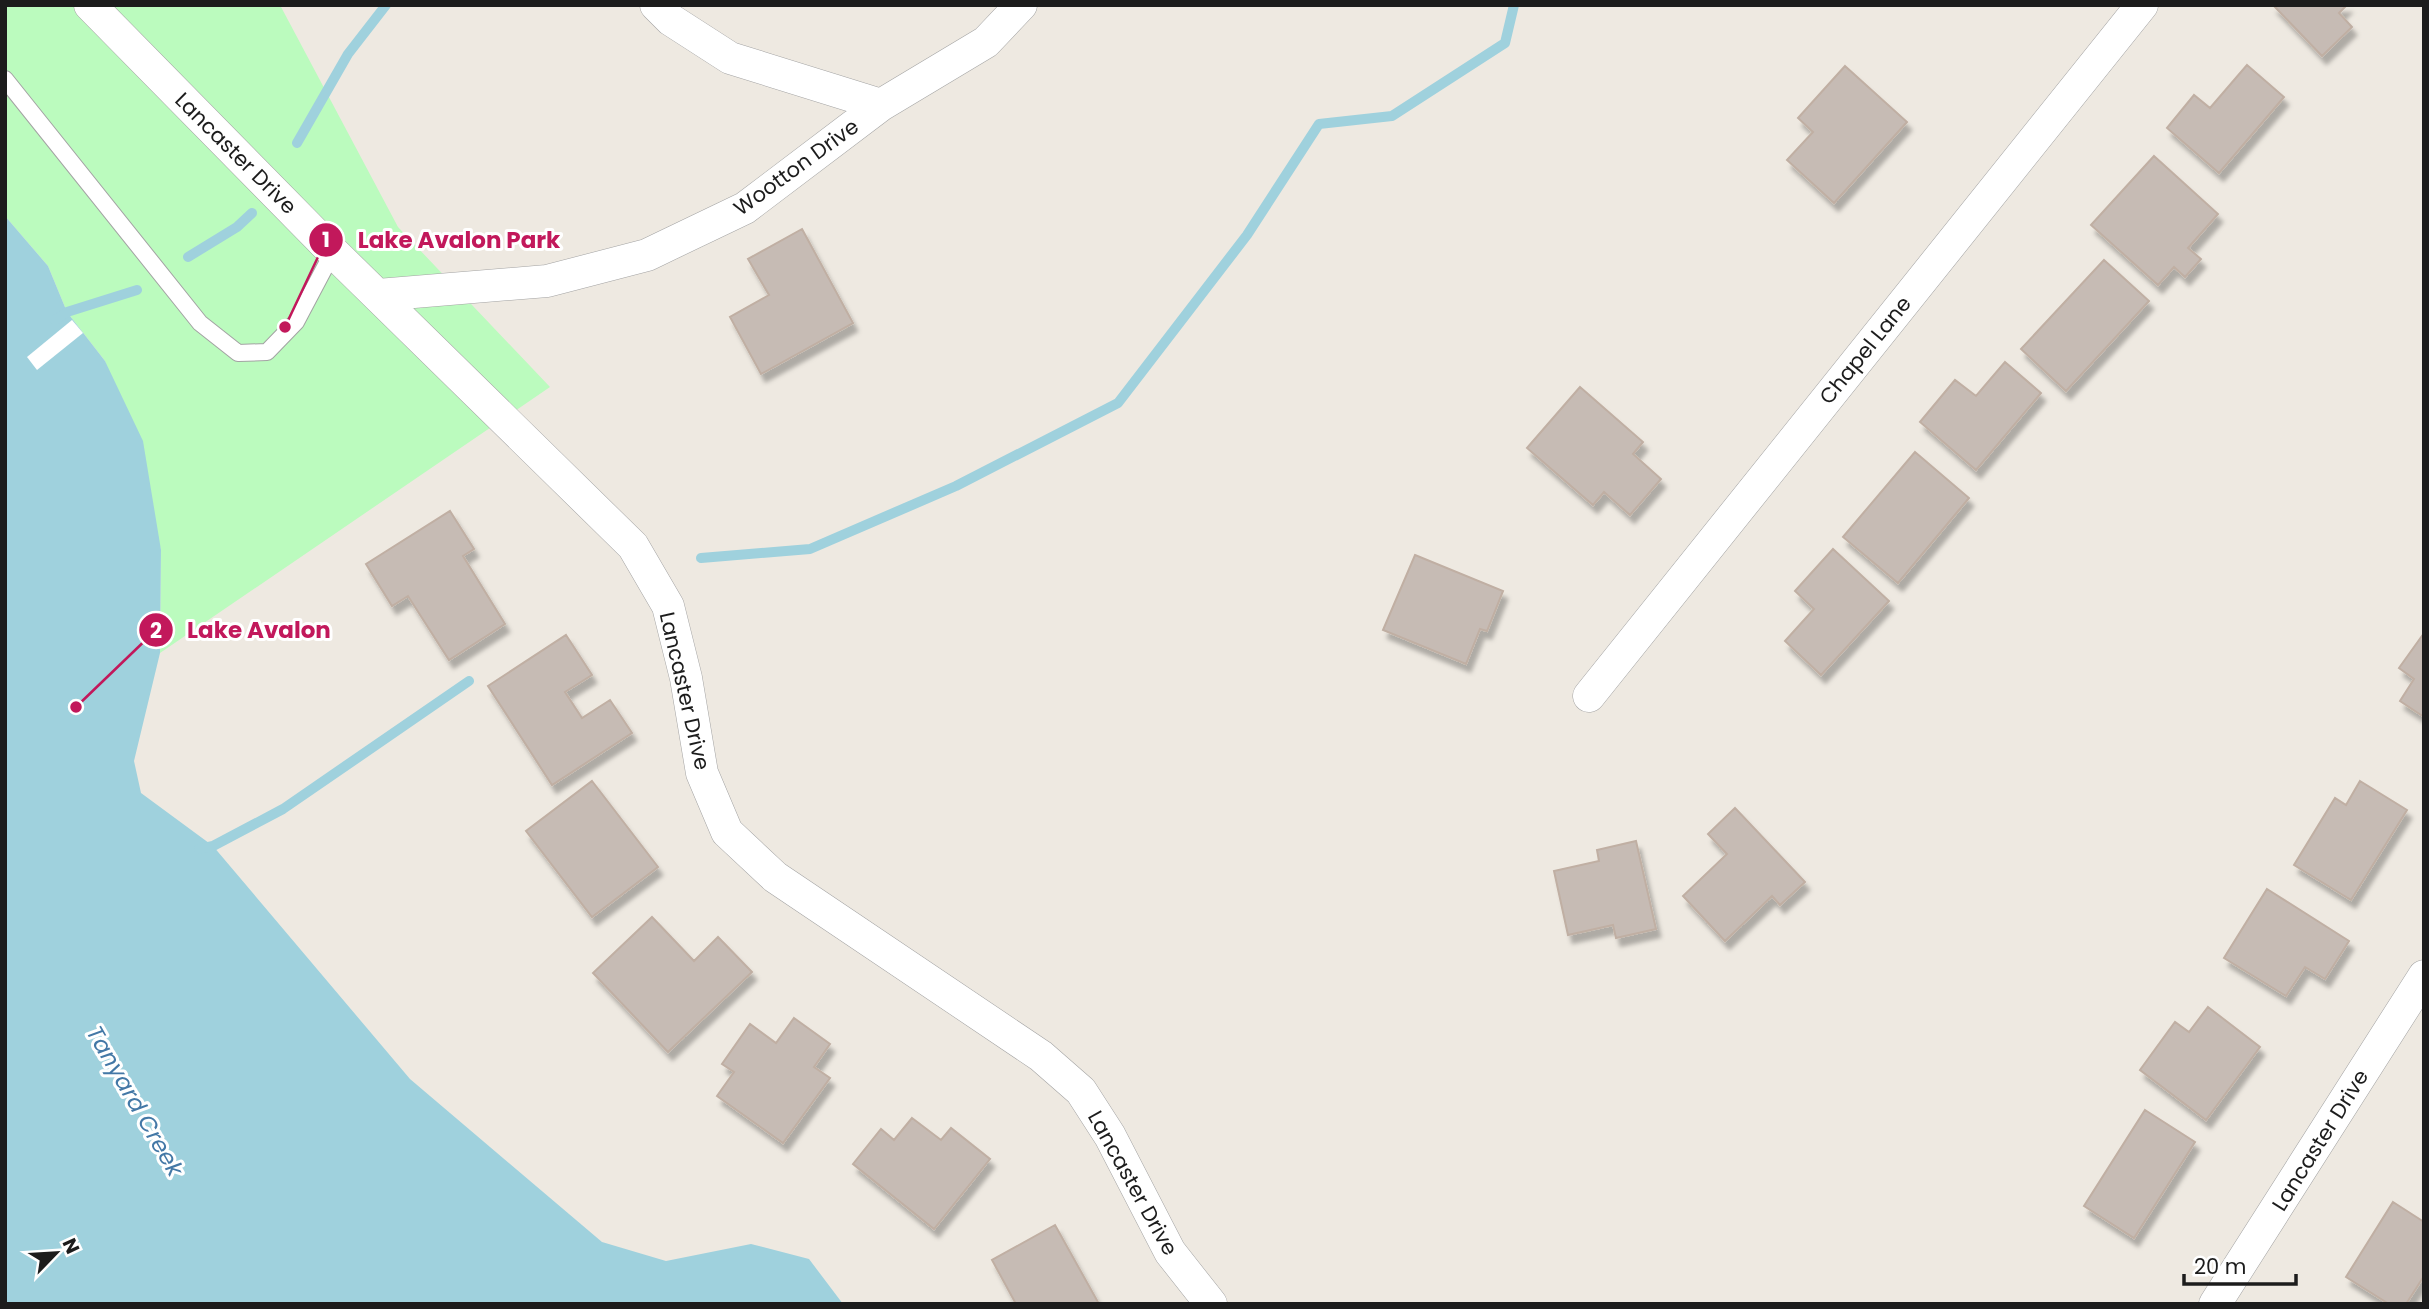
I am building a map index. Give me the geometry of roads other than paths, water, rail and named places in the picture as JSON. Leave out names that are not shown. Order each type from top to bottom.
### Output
[{"type":"street","name":"Lancaster Drive","points":[[90,5],[333,252],[633,546],[668,606],[686,678],[702,774],[727,832],[775,877],[1041,1056],[1081,1091],[1110,1136],[1170,1252],[1211,1304]]},
{"type":"street","points":[[656,5],[671,20],[730,58],[881,105]]},
{"type":"street","name":"Wootton Drive","points":[[378,295],[547,281],[646,255],[746,208],[881,105],[986,42],[1021,5]]},
{"type":"street","name":"Chapel Lane","points":[[1589,696],[2143,5]]},
{"type":"street","name":"Lancaster Drive","points":[[2215,1304],[2424,975]]},
{"type":"lane","points":[[5,79],[200,323],[238,354],[267,352],[296,322],[333,252]]},
{"type":"water","name":"Tanyard Creek","points":[[5,216],[48,266],[67,312],[105,361],[143,441],[161,550],[160,653],[134,761],[141,793],[213,846],[410,1079],[602,1242],[666,1261],[751,1244],[809,1259],[843,1304],[5,1304]]},
{"type":"waterway","points":[[297,143],[348,54],[386,5]]},
{"type":"waterway","points":[[701,558],[810,549],[956,486],[1118,403],[1247,235],[1319,124],[1392,116],[1505,43],[1514,5]]},
{"type":"waterway","points":[[188,257],[237,227],[252,213]]},
{"type":"waterway","points":[[55,320],[67,312],[137,290]]},
{"type":"waterway","points":[[199,849],[213,846],[283,809],[469,681]]},
{"type":"place","name":"Lake Avalon Park","points":[[285,327]]},
{"type":"place","name":"Lake Avalon","points":[[76,707]]}]
